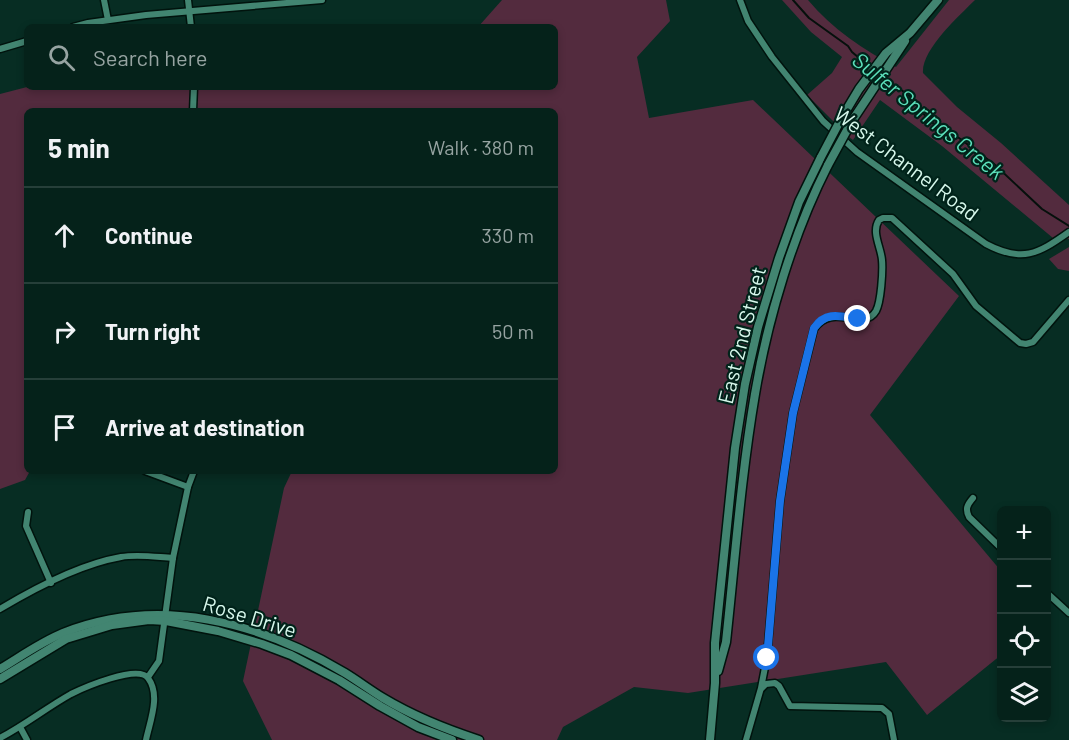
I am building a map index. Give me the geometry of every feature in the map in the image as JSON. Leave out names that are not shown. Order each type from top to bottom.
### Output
[{"type":"main road","name":"East 2nd Street","points":[[710,740],[715,683],[715,643],[735,448],[745,384],[758,327],[779,258],[799,202],[859,88],[938,0]]},
{"type":"main road","name":"East 2nd Street","points":[[715,683],[726,642],[748,440],[759,373],[771,322],[806,213],[828,165],[890,56]]},
{"type":"main road","name":"Rose Drive","points":[[0,669],[44,643],[100,621],[126,616],[220,622],[280,641],[345,673],[384,699],[422,719],[479,740]]},
{"type":"main road","name":"Rose Drive","points":[[0,679],[66,639],[112,625],[166,617],[262,644],[291,655],[339,680],[418,727],[452,740]]},
{"type":"street","points":[[104,0],[108,20]]},
{"type":"street","points":[[188,0],[191,24]]},
{"type":"street","points":[[88,24],[189,11],[322,0]]},
{"type":"street","name":"West Channel Road","points":[[740,0],[756,33],[790,83],[823,122],[857,152],[986,244],[1008,254],[1027,255],[1047,247],[1069,232]]},
{"type":"street","points":[[0,49],[24,42]]},
{"type":"street","points":[[193,108],[194,90]]},
{"type":"street","points":[[746,740],[761,688],[771,616],[780,501],[793,413],[814,328],[831,315],[865,319],[874,314],[878,308],[882,269],[881,250],[875,230],[879,220],[892,218],[953,274],[976,306],[1020,343],[1033,342],[1069,300]]},
{"type":"street","points":[[153,474],[188,487]]},
{"type":"street","points":[[148,677],[159,661],[173,558],[193,474]]},
{"type":"street","points":[[972,498],[967,504],[966,511],[969,517],[997,544]]},
{"type":"street","points":[[28,512],[26,526],[51,583]]},
{"type":"street","points":[[0,609],[89,566],[123,556],[173,558]]},
{"type":"street","points":[[1051,596],[1069,613]]},
{"type":"street","points":[[0,738],[90,685],[129,674],[144,674],[148,677],[154,691],[153,710],[146,740]]},
{"type":"street","points":[[761,688],[766,684],[775,683],[790,706],[882,708],[890,714],[894,740]]},
{"type":"street","points":[[20,727],[27,740]]},
{"type":"shaded area","points":[[502,0],[666,0],[670,21],[637,57],[649,118],[753,100],[959,296],[870,415],[997,566],[997,658],[927,715],[886,662],[688,693],[634,687],[563,727],[557,740],[272,740],[243,681],[284,488],[291,474],[558,474],[558,108],[24,108],[24,474],[28,474],[25,480],[0,489],[0,94],[24,88],[24,90],[558,90],[558,24],[481,24]]},
{"type":"shaded area","points":[[782,0],[808,0],[817,11],[849,38],[896,67],[949,0],[975,0],[934,44],[924,64],[923,73],[957,107],[1001,143],[1069,205],[1069,239],[1059,235],[1053,238],[942,146],[880,100],[853,140],[849,137],[807,95],[832,73],[842,57],[811,32]]},
{"type":"shaded area","points":[[1069,247],[1069,271],[1058,269],[1049,259]]},
{"type":"waterway","name":"Sulfer Springs Creek","points":[[793,0],[809,18],[848,46],[872,69]]},
{"type":"waterway","name":"Sulfer Springs Creek","points":[[884,77],[912,98],[934,124],[959,138],[994,164],[1042,209],[1069,226]]},
{"type":"route","points":[[767,658],[780,501],[793,413],[814,328],[825,317],[831,315],[858,319]]}]
